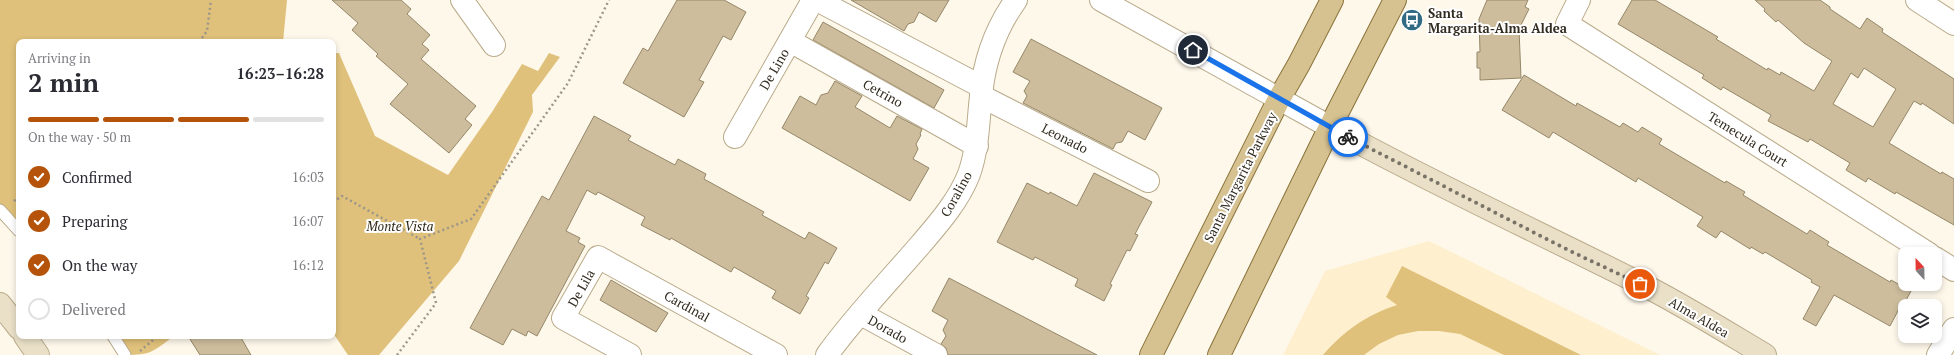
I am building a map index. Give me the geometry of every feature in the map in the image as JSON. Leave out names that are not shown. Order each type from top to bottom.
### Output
[{"type":"main road","name":"Santa Margarita Parkway","points":[[1151,355],[1279,99],[1332,0]]},
{"type":"main road","points":[[1219,355],[1330,127],[1395,0]]},
{"type":"main road","name":"Alma Aldea","points":[[1330,127],[1554,242],[1654,291],[1765,355]]},
{"type":"main road","points":[[0,304],[16,324]]},
{"type":"main road","points":[[27,339],[38,355]]},
{"type":"street","points":[[462,0],[494,45]]},
{"type":"street","name":"De Lino","points":[[735,137],[813,0]]},
{"type":"street","name":"Leonado","points":[[817,0],[1148,181]]},
{"type":"street","name":"Coralino","points":[[827,355],[940,222],[969,174],[977,146],[981,91],[998,29],[1016,0]]},
{"type":"street","name":"Alma Aldea","points":[[1101,0],[1330,127]]},
{"type":"street","name":"Temecula Court","points":[[1579,0],[1567,24],[1918,247]]},
{"type":"street","points":[[1917,0],[1954,24]]},
{"type":"street","name":"Cetrino","points":[[790,41],[977,146]]},
{"type":"street","name":"De Lila","points":[[598,257],[564,318],[630,355]]},
{"type":"street","name":"Cardinal","points":[[598,257],[776,355]]},
{"type":"street","points":[[1942,262],[1954,270]]},
{"type":"street","name":"Dorado","points":[[861,314],[936,355]]},
{"type":"street","points":[[1938,355],[1954,329]]},
{"type":"lane","points":[[0,210],[16,228]]},
{"type":"lane","points":[[115,339],[125,355]]},
{"type":"path","points":[[202,39],[207,31],[211,0]]},
{"type":"path","points":[[420,239],[470,219],[568,83],[609,0]]},
{"type":"path","points":[[336,200],[342,196],[420,239],[436,303],[396,355]]},
{"type":"path","points":[[135,355],[154,339]]},
{"type":"shaded area","points":[[1429,241],[1660,355],[1283,355],[1325,271]]},
{"type":"green space","points":[[0,0],[287,0],[283,39],[16,39],[16,228],[0,209]]},
{"type":"green space","name":"Monte Vista","points":[[336,53],[339,53],[375,136],[448,175],[492,112],[522,64],[538,71],[549,53],[560,57],[532,95],[533,112],[459,261],[379,355],[348,355],[336,337]]},
{"type":"green space","points":[[1402,266],[1581,355],[1504,355],[1460,334],[1439,331],[1418,331],[1398,335],[1379,344],[1364,355],[1323,355],[1347,331],[1375,314],[1397,305],[1386,297]]},
{"type":"green space","points":[[111,339],[170,339],[151,352],[124,355]]},
{"type":"building","points":[[332,0],[401,0],[411,9],[407,14],[430,35],[422,44],[429,50],[421,59],[476,106],[465,119],[472,125],[449,153],[390,104],[408,84],[376,56],[378,54],[352,30],[358,23]]},
{"type":"building","points":[[677,0],[724,0],[746,12],[731,40],[723,36],[699,80],[704,82],[684,117],[623,83],[643,48],[648,51]]},
{"type":"building","points":[[851,0],[949,0],[936,22],[919,12],[914,22],[908,24],[904,31]]},
{"type":"building","points":[[1487,0],[1528,0],[1525,7],[1529,9],[1519,29],[1521,78],[1480,80],[1480,68],[1477,68],[1477,52],[1480,52],[1479,19]]},
{"type":"building","points":[[1632,0],[1655,0],[1718,37],[1716,39],[1767,70],[1768,68],[1780,75],[1781,72],[1814,91],[1832,61],[1804,43],[1778,20],[1776,22],[1755,0],[1820,0],[1830,7],[1830,9],[1860,29],[1867,18],[1883,29],[1882,32],[1954,79],[1954,124],[1922,103],[1921,105],[1914,101],[1889,143],[1941,174],[1942,172],[1954,179],[1954,225],[1868,178],[1866,182],[1846,170],[1850,163],[1810,139],[1808,142],[1768,121],[1771,115],[1723,87],[1721,90],[1702,78],[1704,75],[1618,24]],"holes":[[[1864,68],[1896,89],[1873,127],[1833,104],[1851,73],[1858,78]]]},
{"type":"building","points":[[823,22],[944,90],[934,108],[813,40]]},
{"type":"building","points":[[1031,39],[1162,108],[1145,140],[1128,131],[1122,142],[1116,143],[1113,149],[1023,103],[1027,96],[1024,91],[1030,81],[1013,72]]},
{"type":"building","points":[[1524,75],[1576,106],[1577,103],[1620,127],[1623,123],[1638,132],[1642,127],[1662,139],[1659,144],[1725,183],[1726,181],[1745,192],[1743,195],[1807,234],[1810,230],[1829,242],[1827,245],[1890,282],[1891,280],[1898,284],[1898,291],[1911,291],[1907,299],[1898,299],[1898,311],[1890,326],[1834,295],[1816,326],[1803,319],[1820,287],[1811,282],[1812,280],[1765,252],[1763,254],[1751,247],[1750,249],[1721,231],[1716,238],[1697,226],[1703,217],[1638,178],[1636,182],[1553,132],[1549,138],[1502,110]]},
{"type":"building","points":[[835,81],[862,96],[855,107],[890,128],[897,116],[922,129],[921,135],[916,144],[918,149],[913,159],[929,168],[910,201],[782,128],[800,96],[816,105],[821,95],[828,93]]},
{"type":"building","points":[[594,116],[631,136],[628,140],[675,165],[678,159],[706,174],[704,179],[764,212],[762,215],[805,239],[809,232],[837,248],[828,264],[825,262],[806,296],[809,298],[800,314],[772,298],[776,291],[734,267],[731,272],[671,238],[670,240],[641,225],[645,217],[598,192],[596,195],[587,190],[566,231],[580,238],[578,242],[585,246],[537,336],[528,331],[526,336],[512,329],[503,345],[470,328],[542,196],[549,200]]},
{"type":"building","points":[[1094,173],[1152,202],[1135,234],[1138,235],[1130,251],[1127,250],[1110,284],[1112,285],[1104,301],[1075,286],[1078,279],[1035,257],[1033,260],[997,242],[1027,183],[1049,194],[1050,192],[1077,206]]},
{"type":"building","points":[[949,278],[1097,355],[948,355],[946,348],[941,344],[946,336],[943,330],[948,320],[932,311]]},
{"type":"building","points":[[611,280],[668,313],[656,332],[600,300]]},
{"type":"building","points":[[190,339],[242,339],[251,355],[200,355]]},
{"type":"way so far","points":[[1348,137],[1568,250],[1640,284]]},
{"type":"place","name":"Santa Margarita-Alma Aldea","points":[[1412,20]]},
{"type":"route","points":[[1193,50],[1348,137]]}]
